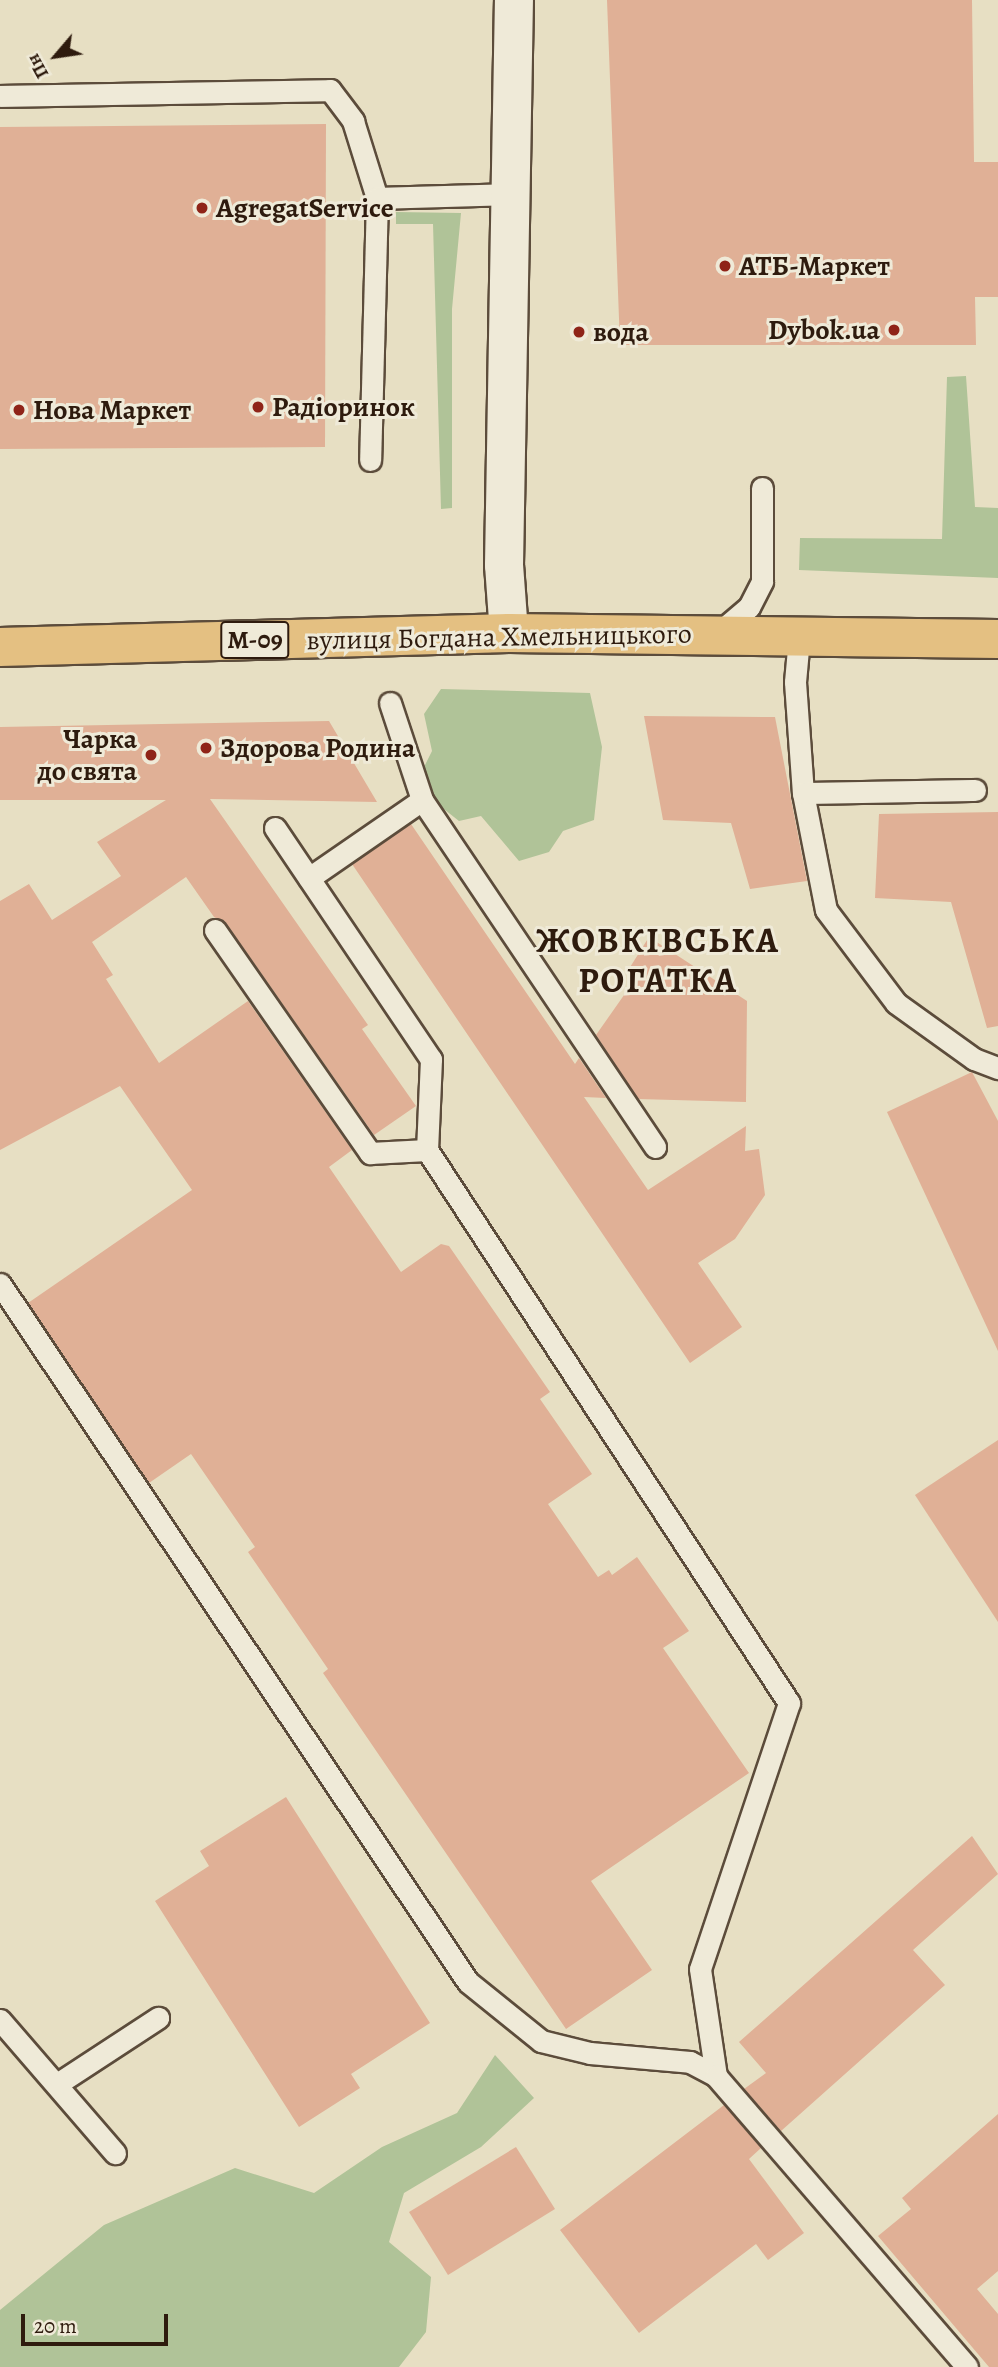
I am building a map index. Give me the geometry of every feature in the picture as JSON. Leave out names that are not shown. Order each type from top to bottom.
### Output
[{"type":"main road","points":[[509,633],[504,565],[514,0]]},
{"type":"main road","name":"вулиця Богдана Хмельницького","points":[[0,647],[509,633],[998,639]]},
{"type":"lane","points":[[0,96],[330,90],[353,121],[377,198],[370,460]]},
{"type":"lane","points":[[377,198],[512,194]]},
{"type":"lane","points":[[715,635],[749,607],[762,581],[762,488]]},
{"type":"lane","points":[[799,638],[795,682],[803,793],[827,910],[896,1003],[974,1059],[998,1068]]},
{"type":"lane","points":[[390,704],[422,800],[655,1147]]},
{"type":"lane","points":[[803,793],[975,790]]},
{"type":"lane","points":[[309,878],[422,800]]},
{"type":"lane","points":[[275,828],[431,1059],[427,1150],[789,1703],[700,1969],[716,2076]]},
{"type":"lane","points":[[215,930],[370,1153],[427,1150]]},
{"type":"lane","points":[[0,1284],[468,1982],[541,2041],[590,2053],[690,2062],[716,2076],[967,2367]]},
{"type":"lane","points":[[57,2084],[158,2018]]},
{"type":"lane","points":[[0,2020],[115,2153]]},
{"type":"green space","points":[[396,212],[461,213],[452,309],[452,508],[441,509],[433,224],[396,224]]},
{"type":"green space","points":[[966,376],[975,507],[998,508],[998,578],[799,570],[800,538],[942,539],[947,377]]},
{"type":"green space","points":[[441,689],[590,693],[602,747],[594,820],[563,831],[549,852],[519,861],[481,816],[459,821],[440,806],[422,771],[432,751],[424,714]]},
{"type":"green space","points":[[495,2055],[534,2098],[481,2147],[404,2193],[389,2242],[431,2277],[426,2332],[399,2367],[0,2367],[0,2310],[104,2225],[235,2168],[314,2193],[382,2147],[457,2113]]},
{"type":"building","points":[[607,0],[972,0],[974,162],[998,162],[998,297],[975,297],[976,345],[620,345]]},
{"type":"building","points":[[326,124],[325,447],[0,449],[0,127]]},
{"type":"building","points":[[644,716],[775,717],[807,881],[750,889],[731,823],[663,820]]},
{"type":"building","points":[[329,721],[377,802],[210,799],[368,1025],[362,1029],[416,1106],[374,1135],[226,923],[214,917],[186,877],[92,942],[113,975],[106,979],[159,1063],[248,1001],[352,1150],[329,1167],[401,1272],[441,1244],[449,1246],[550,1392],[540,1399],[592,1474],[548,1504],[598,1577],[609,1570],[612,1575],[637,1557],[689,1631],[663,1648],[749,1773],[591,1881],[652,1970],[566,2029],[323,1673],[328,1669],[248,1552],[255,1547],[191,1454],[149,1483],[28,1303],[192,1190],[120,1086],[0,1150],[0,901],[29,884],[52,920],[121,876],[97,842],[166,800],[0,800],[0,727]]},
{"type":"building","points":[[998,812],[998,1026],[987,1028],[951,902],[875,898],[879,814]]},
{"type":"building","points":[[411,824],[575,1064],[579,1058],[606,1098],[584,1097],[648,1190],[746,1126],[745,1151],[759,1149],[765,1195],[735,1239],[698,1263],[742,1327],[690,1363],[352,864]]},
{"type":"building","points":[[649,937],[747,1001],[746,1102],[638,1099],[596,1035],[636,978],[627,972]]},
{"type":"building","points":[[972,1072],[998,1121],[998,1351],[887,1112]]},
{"type":"building","points":[[998,1440],[998,1622],[915,1495]]},
{"type":"building","points":[[286,1797],[430,2023],[351,2074],[360,2088],[299,2127],[155,1901],[209,1866],[200,1851]]},
{"type":"building","points":[[972,1836],[998,1874],[913,1950],[945,1985],[781,2131],[744,2089],[766,2073],[739,2042]]},
{"type":"building","points":[[724,2105],[761,2148],[749,2159],[804,2233],[768,2260],[756,2244],[639,2333],[560,2230]]},
{"type":"building","points":[[998,2114],[998,2271],[977,2289],[998,2314],[998,2367],[989,2367],[878,2236],[911,2209],[902,2198]]},
{"type":"building","points":[[516,2147],[555,2209],[448,2275],[409,2212]]},
{"type":"place","name":"AgregatService","points":[[202,208]]},
{"type":"place","name":"АТБ-Маркет","points":[[725,266]]},
{"type":"place","name":"Dybok.ua","points":[[894,330]]},
{"type":"place","name":"вода","points":[[579,332]]},
{"type":"place","name":"Радіоринок","points":[[258,407]]},
{"type":"place","name":"Нова Маркет","points":[[19,410]]},
{"type":"place","name":"Здорова Родина","points":[[206,748]]},
{"type":"place","name":"Чарка до свята","points":[[151,755]]},
{"type":"district","name":"ЖОВКІВСЬКА РОГАТКА","points":[[658,960]]}]
